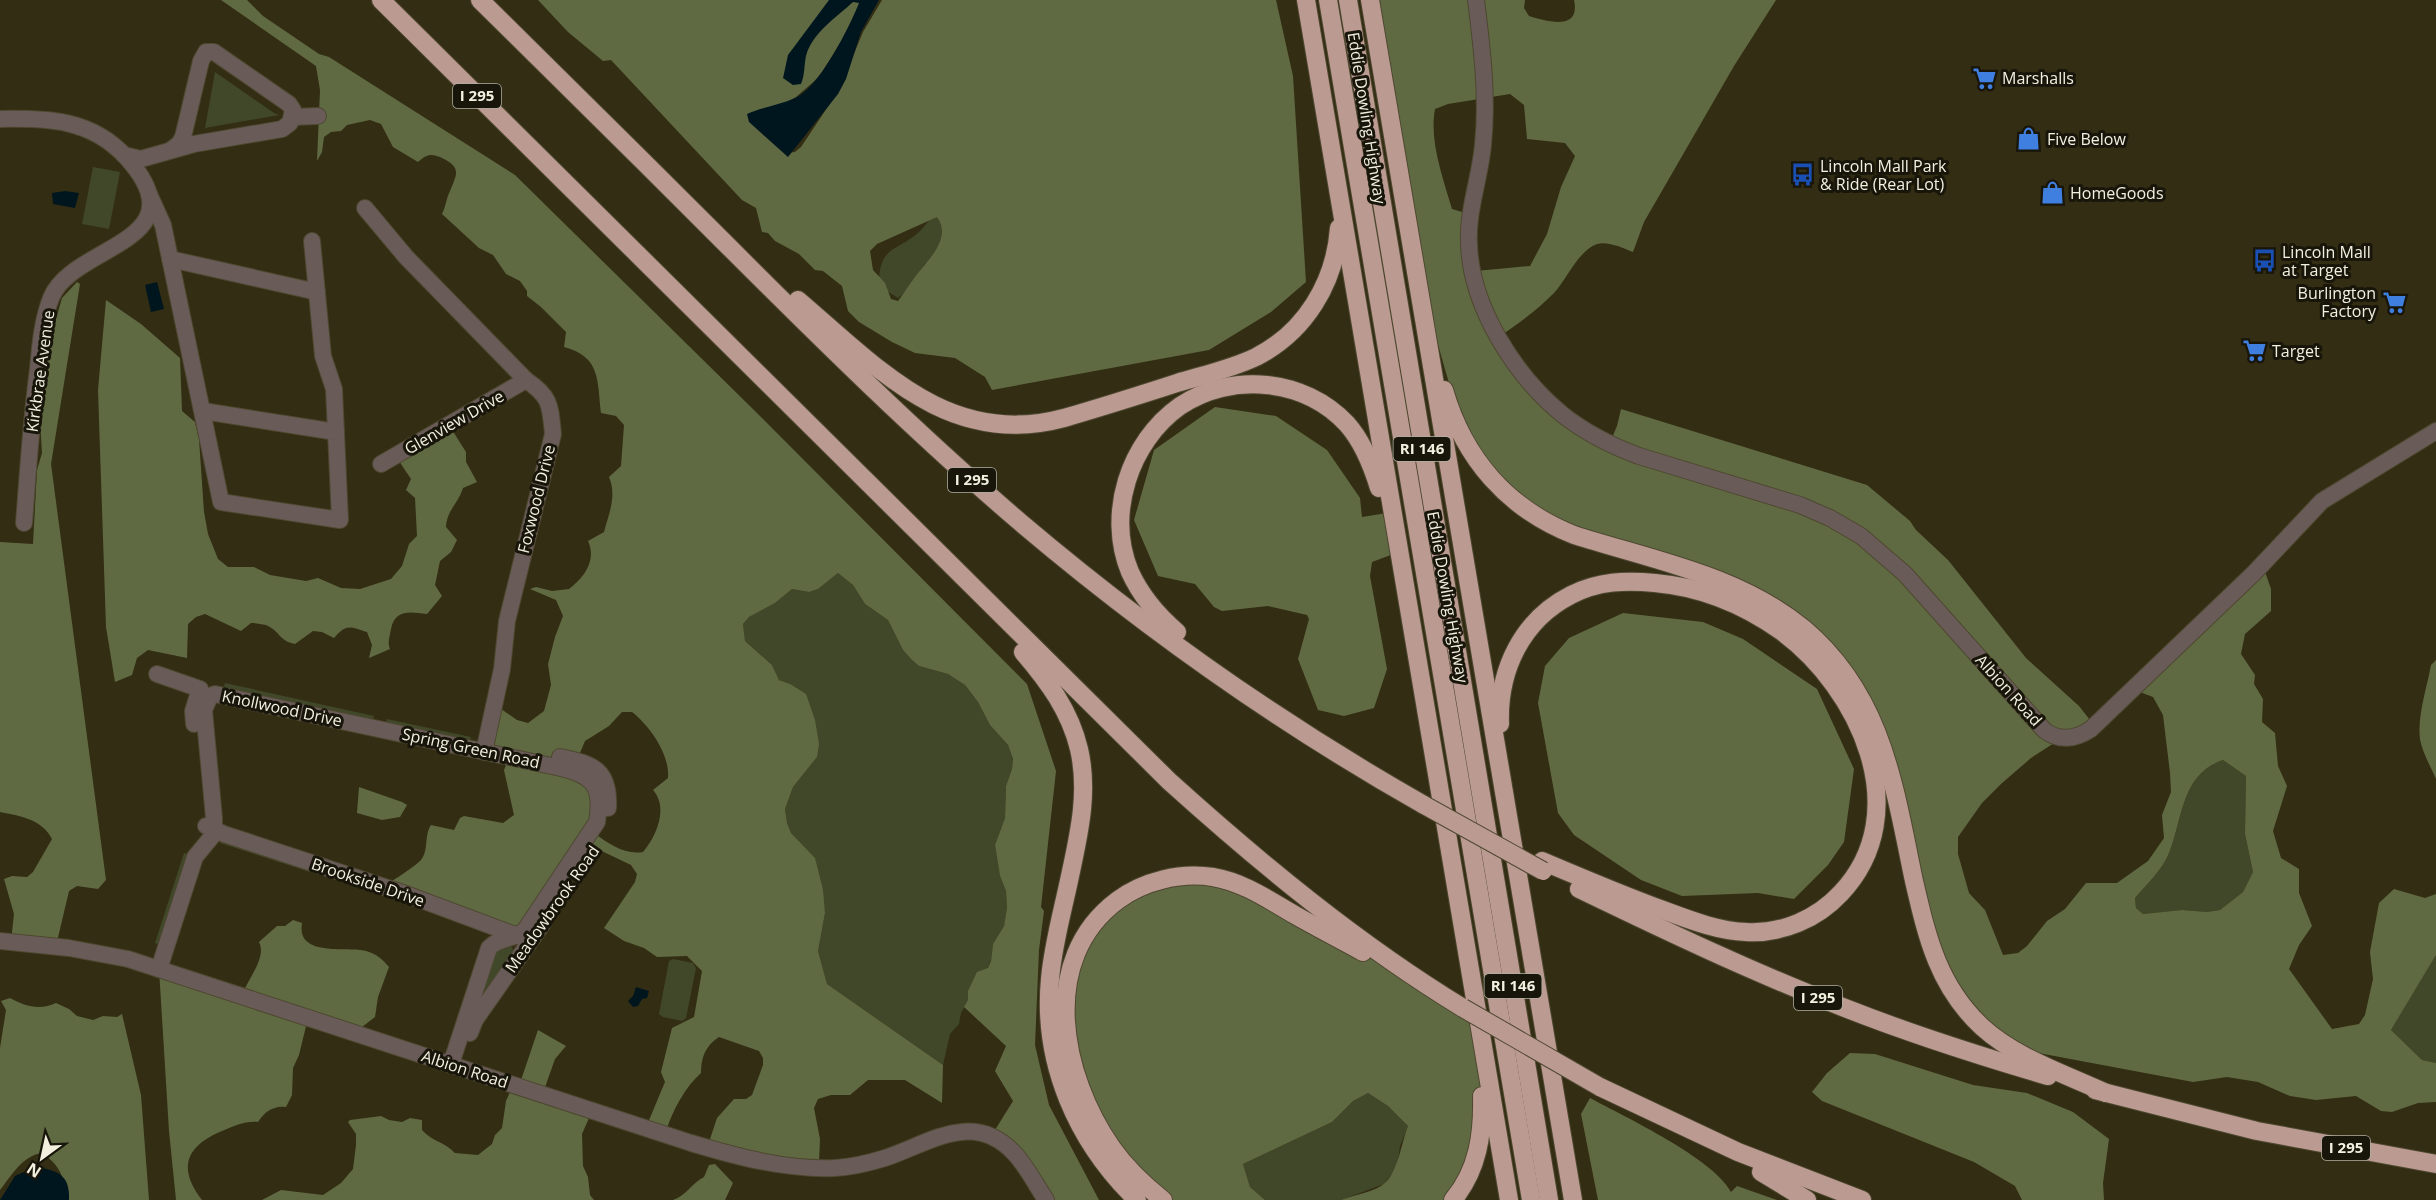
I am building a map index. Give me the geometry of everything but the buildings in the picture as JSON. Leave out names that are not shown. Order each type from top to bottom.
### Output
[{"type":"highway","name":"I 295","points":[[381,0],[1141,754],[1205,813],[1326,913],[1397,965],[1459,1006],[1600,1087],[1738,1152],[1862,1200]]},
{"type":"highway","name":"I 295","points":[[480,0],[879,395],[993,499],[1119,601],[1268,709],[1424,806],[1721,956],[1847,1009],[1975,1054],[2106,1093],[2266,1133],[2436,1164]]},
{"type":"highway","points":[[496,0],[579,98]]},
{"type":"highway","points":[[1306,0],[1509,1200]]},
{"type":"highway","name":"Eddie Dowling Highway","points":[[1328,0],[1531,1200]]},
{"type":"highway","name":"Eddie Dowling Highway","points":[[1348,0],[1549,1200]]},
{"type":"highway","points":[[1370,0],[1572,1200]]},
{"type":"highway","points":[[701,219],[852,346],[927,402],[953,415],[981,423],[1024,426],[1064,418],[1236,365],[1261,354],[1289,334],[1316,303],[1331,268],[1339,226],[1336,182]]},
{"type":"highway","points":[[1414,264],[1450,410],[1467,446],[1484,471],[1515,502],[1553,526],[1740,589],[1782,612],[1816,640],[1856,688],[1881,740],[1890,767],[1926,932],[1937,964],[1948,985],[1971,1015],[1999,1040],[2106,1093]]},
{"type":"highway","points":[[1268,709],[1157,613],[1141,593],[1128,565],[1120,519],[1127,480],[1144,443],[1171,414],[1192,399],[1209,392],[1227,386],[1251,384],[1275,385],[1297,391],[1328,408],[1354,433],[1371,464],[1406,594]]},
{"type":"highway","points":[[921,536],[1038,669],[1064,709],[1076,736],[1082,767],[1082,810],[1052,964],[1049,995],[1052,1041],[1062,1085],[1081,1129],[1100,1160],[1137,1200]]},
{"type":"highway","points":[[1505,804],[1500,709],[1503,683],[1511,658],[1523,636],[1547,610],[1575,592],[1606,583],[1647,582],[1689,588],[1739,606],[1767,622],[1804,651],[1833,685],[1855,721],[1871,759],[1878,809],[1874,836],[1864,862],[1850,884],[1827,906],[1815,915],[1789,927],[1747,932],[1704,924],[1542,866]]},
{"type":"highway","points":[[1163,1200],[1135,1176],[1104,1136],[1083,1093],[1068,1039],[1066,995],[1074,957],[1095,921],[1124,896],[1156,881],[1178,877],[1212,877],[1237,884],[1459,1006]]},
{"type":"highway","points":[[1453,1200],[1472,1169],[1480,1142],[1483,1107],[1480,1034]]},
{"type":"highway","points":[[1600,1087],[1744,1162],[1807,1200]]},
{"type":"street","name":"Albion Road","points":[[1476,0],[1485,107],[1481,163],[1469,230],[1470,256],[1475,281],[1494,328],[1526,375],[1563,415],[1603,440],[1639,456],[1800,505],[1830,518],[1861,536],[1911,581],[2044,730],[2054,736],[2065,738],[2085,733],[2097,724],[2244,583],[2322,501],[2436,431]]},
{"type":"street","points":[[124,155],[141,159],[171,150],[282,129],[290,123],[293,110],[289,104],[214,52],[206,52],[201,61],[183,137],[179,144],[171,150]]},
{"type":"street","points":[[292,117],[318,116]]},
{"type":"street","points":[[0,119],[63,121],[84,126],[124,155],[138,172],[163,225],[221,502],[340,520],[334,389],[322,356],[312,241]]},
{"type":"street","name":"Kirkbrae Avenue","points":[[24,523],[42,335],[52,296],[61,281],[72,272],[126,241],[136,232],[150,206],[149,194]]},
{"type":"street","name":"Foxwood Drive","points":[[365,208],[406,257],[526,380],[542,391],[550,410],[553,434],[507,621],[502,669],[485,746]]},
{"type":"street","points":[[170,259],[316,292]]},
{"type":"street","name":"Glenview Drive","points":[[381,464],[526,380]]},
{"type":"street","points":[[203,411],[336,432]]},
{"type":"street","points":[[157,674],[200,689]]},
{"type":"street","name":"Spring Green Road","points":[[200,689],[213,682],[225,683],[381,723],[485,746]]},
{"type":"street","name":"Knollwood Drive","points":[[200,689],[193,711],[209,832]]},
{"type":"street","name":"Knollwood Drive","points":[[209,832],[204,710],[210,696],[222,694],[381,723]]},
{"type":"street","name":"Meadowbrook Road","points":[[455,1065],[475,1020],[525,930],[597,822],[599,800],[594,782],[574,765],[485,746]]},
{"type":"street","points":[[153,967],[184,853],[190,845],[209,832]]},
{"type":"street","name":"Brookside Drive","points":[[209,832],[220,843],[519,942]]},
{"type":"street","name":"Albion Road","points":[[0,941],[69,948],[153,967],[691,1143],[776,1165],[836,1168],[884,1158],[951,1132],[984,1133],[1017,1155],[1046,1200]]},
{"type":"street","name":"Meadowbrook Road","points":[[455,1065],[489,948],[495,941],[519,942]]},
{"type":"green space","points":[[221,0],[247,0],[263,16],[319,54],[329,57],[515,175],[757,413],[1027,684],[1056,771],[1041,907],[1044,911],[1039,950],[1035,1045],[1049,1105],[1099,1200],[1052,1200],[995,1130],[1013,1101],[995,1071],[1006,1046],[964,1007],[968,1000],[968,991],[977,972],[988,968],[993,944],[1004,926],[1007,908],[1006,891],[1000,876],[995,845],[1005,818],[1006,786],[1012,769],[1013,759],[1008,745],[990,725],[978,702],[965,685],[948,674],[919,666],[912,660],[903,650],[888,620],[865,604],[853,585],[838,573],[818,589],[809,592],[792,589],[775,603],[749,617],[743,624],[745,641],[772,665],[779,680],[806,694],[815,720],[819,744],[817,757],[793,787],[785,809],[791,833],[815,858],[823,890],[825,913],[818,951],[827,984],[943,1065],[942,1103],[905,1080],[868,1080],[850,1095],[831,1095],[818,1099],[814,1108],[820,1139],[819,1163],[708,1145],[717,1118],[734,1099],[746,1099],[752,1095],[763,1065],[763,1058],[759,1051],[719,1037],[707,1048],[701,1073],[680,1099],[666,1131],[647,1125],[665,1082],[661,1072],[672,1028],[694,1017],[702,971],[687,956],[657,957],[644,948],[624,941],[604,928],[635,882],[637,874],[631,865],[589,845],[528,943],[375,893],[421,860],[431,825],[454,830],[460,818],[464,816],[503,823],[514,815],[504,770],[506,765],[500,755],[482,748],[494,704],[517,720],[528,723],[544,711],[551,685],[548,664],[563,616],[556,600],[530,589],[536,587],[552,591],[569,589],[580,580],[588,568],[591,555],[588,541],[604,532],[610,511],[612,491],[609,477],[621,466],[624,425],[616,416],[601,413],[595,371],[585,357],[564,347],[566,332],[527,296],[527,291],[520,281],[506,274],[493,255],[479,248],[442,214],[456,175],[452,164],[433,155],[426,156],[418,162],[393,147],[381,124],[370,120],[347,125],[341,131],[331,132],[324,137],[322,152],[317,161],[320,90],[316,66]],"holes":[[[622,712],[632,712],[645,724],[657,741],[668,769],[668,778],[653,790],[660,805],[659,822],[652,839],[643,852],[630,852],[618,848],[595,834],[602,781],[575,765],[585,741],[609,726]]]},
{"type":"green space","points":[[538,0],[867,0],[819,77],[796,97],[757,121],[786,153],[795,152],[801,147],[839,90],[863,32],[882,0],[1276,0],[1293,76],[1306,282],[1271,312],[1209,350],[992,390],[985,377],[955,358],[915,353],[859,322],[848,311],[842,286],[823,271],[815,270],[799,254],[775,241],[768,233],[762,232],[756,208],[742,200],[611,60],[603,61],[568,32]],"holes":[[[937,217],[941,225],[940,241],[931,257],[898,301],[891,299],[885,283],[873,270],[870,251],[877,244]]]},
{"type":"green space","points":[[1372,0],[1525,0],[1524,8],[1529,16],[1560,22],[1572,17],[1575,10],[1574,0],[1776,0],[1734,66],[1644,222],[1633,252],[1606,243],[1590,248],[1578,259],[1554,293],[1530,315],[1503,334],[1525,369],[1575,418],[1611,440],[1621,409],[1867,485],[1910,521],[1916,530],[1948,560],[2026,658],[2079,706],[2090,720],[2031,758],[2001,784],[1982,803],[1958,837],[1958,854],[1969,893],[1985,910],[2003,955],[2018,953],[2027,946],[2047,921],[2065,909],[2086,883],[2117,883],[2148,861],[2164,838],[2162,815],[2171,792],[2163,715],[2153,697],[2132,689],[2262,563],[2271,589],[2271,611],[2245,634],[2241,654],[2255,675],[2254,684],[2263,699],[2262,722],[2275,733],[2278,766],[2287,786],[2273,831],[2281,858],[2299,869],[2299,893],[2312,926],[2299,945],[2289,969],[2332,1029],[2359,1024],[2365,1015],[2373,979],[2370,952],[2379,903],[2394,889],[2425,898],[2436,894],[2436,955],[2391,1030],[2422,1060],[2436,1063],[2436,1102],[2418,1103],[2392,1112],[2381,1111],[2356,1096],[2316,1100],[2290,1096],[2258,1082],[2227,1077],[2193,1082],[2033,1052],[1987,1026],[1938,959],[1909,836],[1795,617],[1560,525],[1523,503],[1464,436],[1433,327]],"holes":[[[1510,94],[1524,105],[1527,139],[1565,143],[1575,156],[1561,187],[1547,234],[1530,266],[1476,271],[1472,215],[1452,209],[1435,147],[1435,109],[1448,104]],[[2223,760],[2246,776],[2245,834],[2253,872],[2243,892],[2220,910],[2207,912],[2182,910],[2143,914],[2136,908],[2135,898],[2163,865],[2174,840],[2191,786],[2209,767]]]},
{"type":"green space","points":[[215,72],[274,113],[279,115],[205,128]]},
{"type":"green space","points":[[93,167],[120,172],[109,229],[82,224]]},
{"type":"green space","points":[[958,175],[969,198],[914,285],[898,298],[879,286],[882,263],[891,250],[913,237],[926,225]]},
{"type":"green space","points":[[77,282],[80,284],[51,464],[106,880],[98,889],[77,886],[69,891],[56,946],[11,941],[14,914],[4,879],[12,876],[27,877],[33,872],[52,839],[48,832],[36,823],[23,817],[0,812],[0,542],[33,544],[37,470],[42,453],[40,420],[46,375],[42,343],[54,326],[62,298]]},
{"type":"green space","points":[[106,300],[141,324],[180,358],[182,411],[195,422],[199,439],[204,512],[208,534],[218,559],[228,567],[254,567],[270,575],[306,581],[318,578],[341,588],[360,589],[391,579],[402,566],[409,544],[417,536],[415,498],[406,490],[411,479],[397,458],[449,425],[466,452],[466,462],[477,482],[463,488],[448,516],[446,527],[457,540],[451,552],[440,561],[435,585],[442,596],[427,614],[404,613],[396,618],[389,637],[390,649],[369,658],[372,645],[367,632],[353,628],[342,630],[334,638],[322,632],[313,631],[295,644],[286,641],[266,625],[251,623],[241,631],[205,614],[196,617],[188,624],[187,658],[148,650],[137,658],[132,675],[115,682],[106,627],[98,390]]},
{"type":"green space","points":[[1215,407],[1276,416],[1327,450],[1360,498],[1362,517],[1387,513],[1396,553],[1372,562],[1370,576],[1387,669],[1374,708],[1344,716],[1318,710],[1298,659],[1309,619],[1307,615],[1268,606],[1222,611],[1214,607],[1195,584],[1158,576],[1134,520],[1154,450]]},
{"type":"green space","points":[[838,573],[853,585],[865,604],[888,620],[903,650],[912,660],[919,666],[948,674],[965,685],[978,702],[990,725],[1008,745],[1013,760],[1006,786],[1005,818],[995,845],[1000,876],[1006,891],[1007,908],[1004,926],[993,944],[988,968],[961,1013],[959,1024],[950,1034],[943,1065],[827,984],[818,951],[825,913],[815,859],[791,833],[785,809],[793,787],[817,757],[790,684],[779,680],[772,665],[745,641],[743,624],[749,617],[775,603],[792,589],[809,592],[818,589]]},
{"type":"green space","points":[[1623,613],[1703,622],[1743,639],[1817,689],[1854,769],[1844,842],[1828,865],[1794,899],[1758,893],[1682,896],[1641,880],[1574,835],[1558,813],[1538,703],[1545,666],[1569,638]]},
{"type":"green space","points":[[2436,660],[2436,779],[2423,749],[2419,730],[2431,665]]},
{"type":"green space","points":[[225,683],[374,716],[372,726],[222,694]]},
{"type":"green space","points":[[387,719],[471,737],[468,748],[385,729]]},
{"type":"green space","points":[[2223,760],[2246,776],[2245,834],[2253,872],[2243,892],[2220,910],[2207,912],[2182,910],[2143,914],[2136,908],[2135,898],[2154,877],[2166,859],[2191,786],[2209,767]]},
{"type":"green space","points":[[359,787],[407,805],[400,817],[382,820],[357,813]]},
{"type":"green space","points":[[224,834],[313,863],[310,872],[220,843]]},
{"type":"green space","points":[[184,853],[195,857],[166,947],[155,943]]},
{"type":"green space","points":[[1174,873],[1265,894],[1478,1020],[1481,1048],[1481,1130],[1448,1200],[1341,1200],[1372,1190],[1387,1181],[1395,1167],[1408,1126],[1388,1106],[1368,1093],[1353,1101],[1332,1122],[1243,1164],[1250,1187],[1265,1200],[1171,1200],[1153,1188],[1089,1103],[1066,1022],[1094,919]]},
{"type":"green space","points":[[293,920],[302,923],[302,934],[315,946],[366,951],[379,957],[389,967],[378,997],[375,1017],[362,1027],[308,1018],[299,1055],[293,1068],[292,1095],[286,1107],[273,1108],[266,1112],[258,1122],[235,1126],[200,1144],[189,1159],[188,1168],[194,1188],[202,1200],[176,1200],[169,1131],[159,969],[242,995],[259,961],[261,948],[259,942],[277,926],[285,926]]},
{"type":"green space","points":[[504,942],[511,946],[514,952],[461,1030],[489,948]]},
{"type":"green space","points":[[2436,955],[2436,1063],[2422,1060],[2391,1030]]},
{"type":"green space","points":[[673,959],[693,963],[696,968],[686,1018],[682,1021],[659,1014],[669,961]]},
{"type":"green space","points":[[10,998],[32,1007],[44,1007],[56,1003],[77,1016],[93,1020],[103,1016],[117,1017],[122,1014],[141,1095],[149,1200],[65,1200],[61,1173],[42,1153],[23,1162],[0,1190],[0,1048],[6,1010],[1,1001]]},
{"type":"green space","points":[[538,1030],[566,1046],[555,1059],[544,1090],[593,1109],[582,1134],[583,1166],[588,1177],[590,1195],[594,1200],[262,1200],[281,1190],[323,1195],[341,1183],[353,1169],[356,1134],[348,1122],[350,1120],[381,1116],[402,1122],[410,1118],[422,1120],[422,1130],[455,1153],[478,1155],[492,1144],[495,1135],[502,1128],[506,1101],[514,1083],[520,1083]]},
{"type":"green space","points":[[1850,1053],[1875,1054],[1973,1085],[2027,1093],[2073,1112],[2109,1139],[2103,1183],[2104,1200],[2022,1200],[2015,1186],[1974,1162],[1822,1101],[1812,1092],[1827,1073]]},
{"type":"green space","points":[[1368,1093],[1388,1106],[1408,1126],[1400,1146],[1397,1167],[1384,1184],[1341,1200],[1265,1200],[1250,1187],[1243,1164],[1332,1122],[1353,1101]]},
{"type":"green space","points":[[1590,1098],[1688,1152],[1721,1179],[1731,1192],[1737,1186],[1777,1200],[1598,1200],[1581,1114]]},
{"type":"green space","points":[[715,1164],[733,1183],[725,1200],[673,1200],[682,1196],[704,1177],[709,1165]]},
{"type":"water","points":[[829,0],[879,0],[861,32],[846,79],[838,94],[788,157],[749,122],[747,114],[795,98],[814,82],[823,70],[841,41],[859,3],[853,2],[814,40],[806,56],[801,84],[793,85],[783,78],[788,55]]},
{"type":"water","points":[[65,191],[79,193],[75,208],[53,204],[52,193]]},
{"type":"water","points":[[157,282],[164,309],[151,312],[145,285]]},
{"type":"water","points":[[636,987],[649,991],[647,998],[642,999],[638,1006],[633,1007],[628,1001],[633,996]]},
{"type":"water","points":[[35,1167],[61,1175],[67,1185],[69,1200],[0,1200],[15,1176]]},
{"type":"place","name":"Marshalls","points":[[1984,78]]},
{"type":"place","name":"Five Below","points":[[2029,139]]},
{"type":"place","name":"Lincoln Mall Park & Ride (Rear Lot)","points":[[1802,175]]},
{"type":"place","name":"HomeGoods","points":[[2052,193]]},
{"type":"place","name":"Lincoln Mall at Target","points":[[2264,261]]},
{"type":"place","name":"Burlington Factory","points":[[2394,302]]},
{"type":"place","name":"Target","points":[[2254,351]]}]
